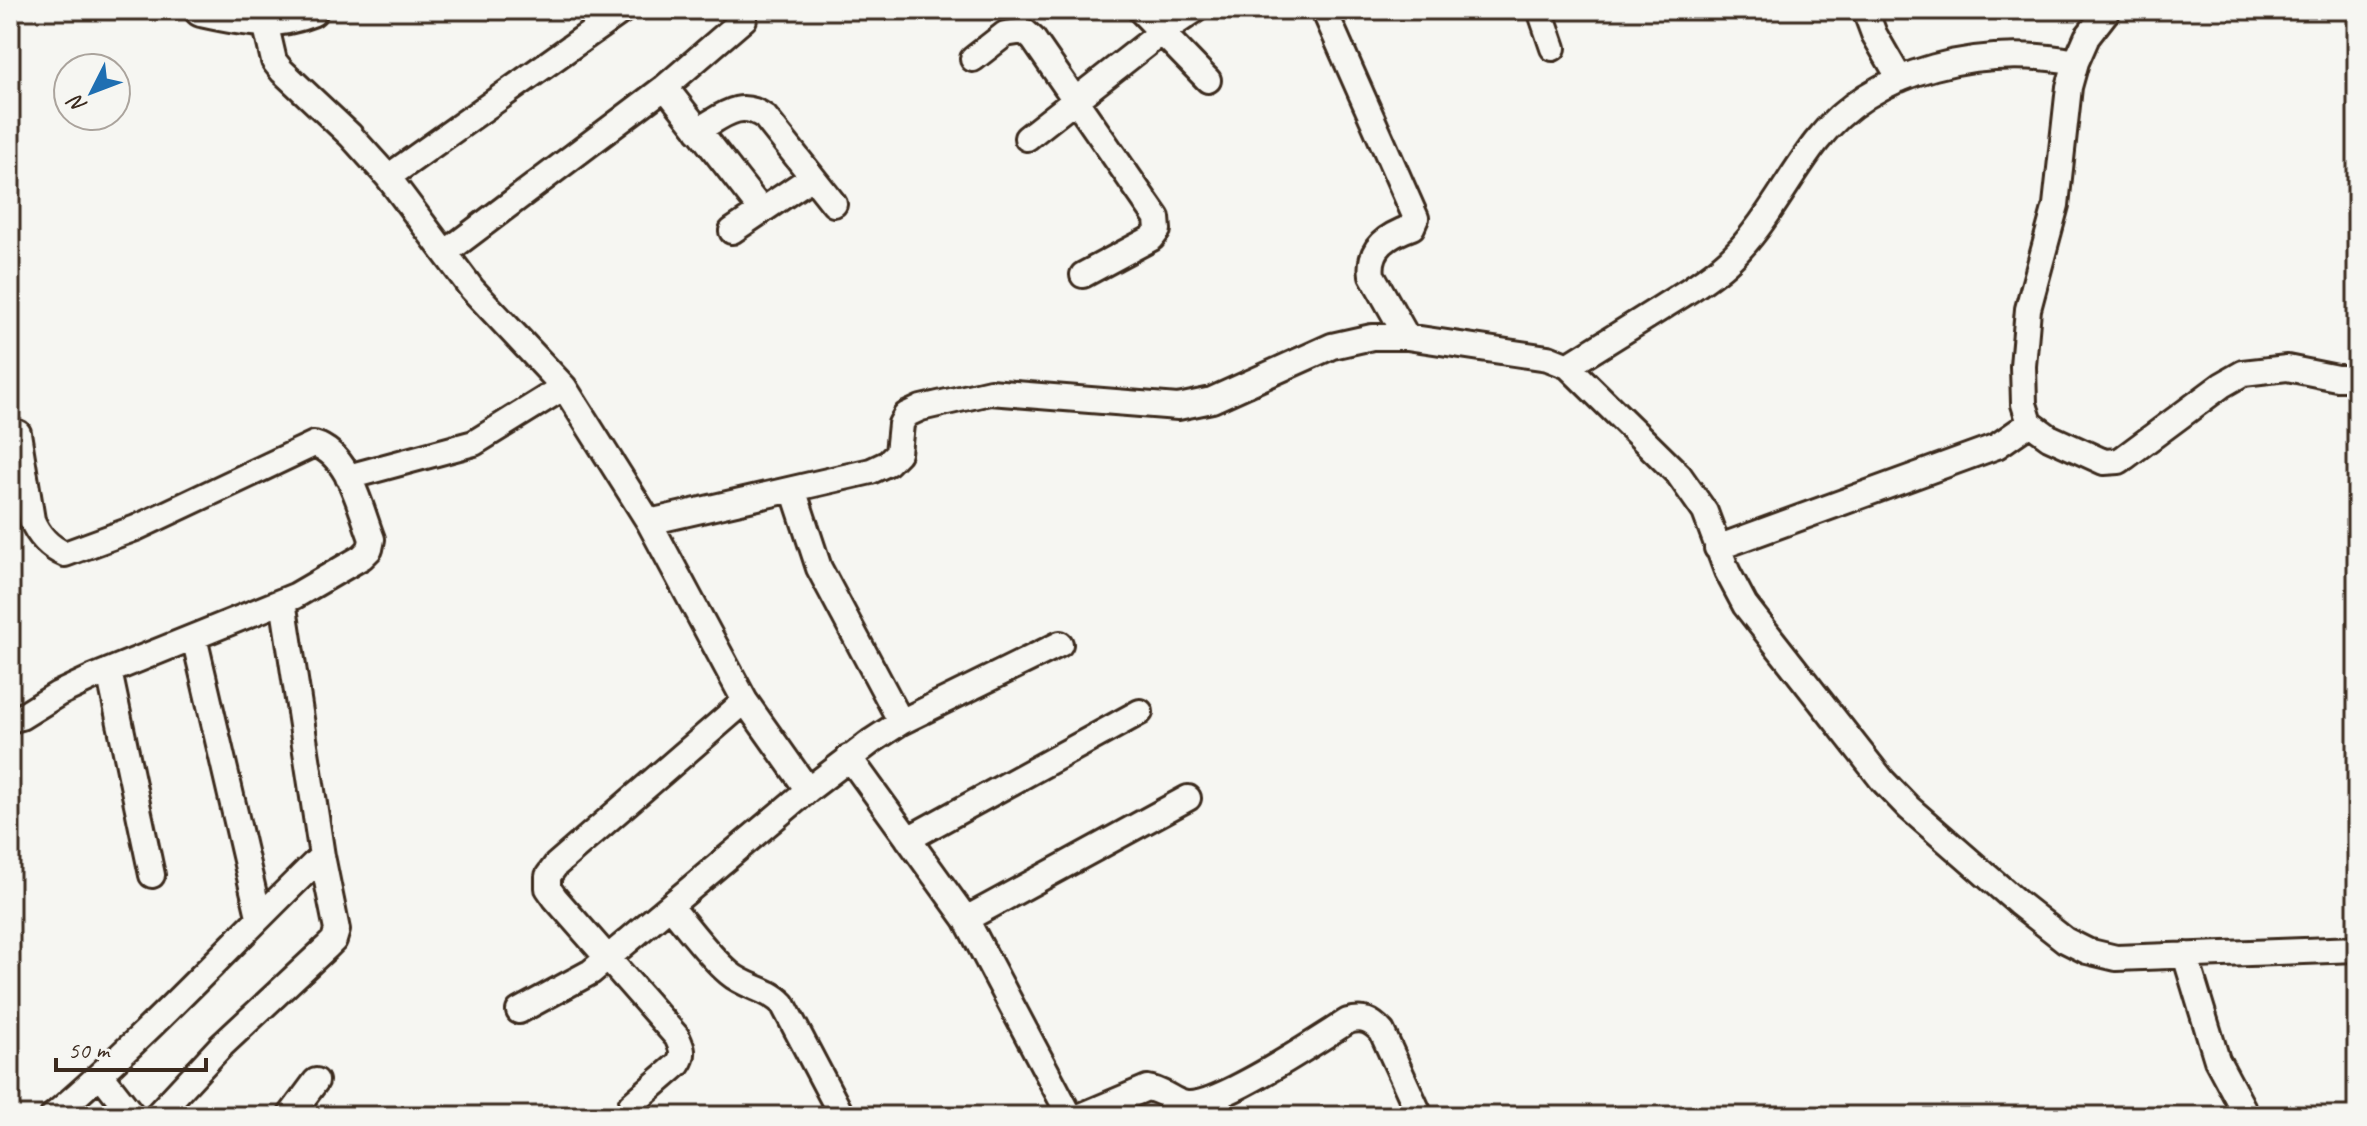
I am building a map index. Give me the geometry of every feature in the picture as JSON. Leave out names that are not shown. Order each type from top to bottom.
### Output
[{"type":"main road","points":[[201,10],[265,22],[290,18],[311,10]]},
{"type":"street","points":[[388,177],[623,10]]},
{"type":"street","points":[[1140,10],[1208,80]]},
{"type":"street","points":[[1027,138],[1162,32],[1195,10]]},
{"type":"street","points":[[1324,10],[1416,218],[1412,227],[1385,238],[1373,255],[1371,265],[1372,275],[1407,337]]},
{"type":"street","points":[[1540,10],[1553,48]]},
{"type":"street","points":[[1865,10],[1874,34],[1900,79]]},
{"type":"street","points":[[2108,10],[2087,37],[2069,87],[2052,228],[2028,309],[2023,366],[2024,413],[2030,423],[2049,437],[2097,460],[2112,462],[2125,457],[2222,385],[2243,373],[2287,368],[2337,378],[2357,378]]},
{"type":"street","points":[[445,253],[665,87],[744,19]]},
{"type":"street","points":[[265,22],[274,61],[282,71],[350,135],[388,177],[472,289],[564,387],[649,522],[745,701],[808,790]]},
{"type":"street","points":[[973,59],[1005,34],[1024,31],[1077,100],[1157,218],[1158,230],[1152,238],[1083,275]]},
{"type":"street","points":[[1568,366],[1727,263],[1826,132],[1865,96],[1900,79],[1934,68],[2005,55],[2032,55],[2076,62]]},
{"type":"street","points":[[665,87],[762,211]]},
{"type":"street","points":[[698,130],[739,108],[752,108],[765,117],[834,204]]},
{"type":"street","points":[[732,231],[812,177]]},
{"type":"street","points":[[649,522],[871,471],[888,463],[898,453],[901,424],[906,415],[921,408],[990,392],[1178,407],[1212,400],[1332,346],[1372,337],[1407,337],[1548,358],[1568,366],[1679,475],[1705,512],[1717,548],[1745,605],[1883,781],[1932,829],[2065,940],[2087,951],[2116,958],[2357,949]]},
{"type":"street","points":[[348,477],[474,443],[564,387]]},
{"type":"street","points":[[1717,548],[1997,446],[2030,423]]},
{"type":"street","points":[[10,720],[109,671],[283,601],[362,557],[370,549],[372,539],[348,477],[332,453],[324,446],[314,444],[136,528],[65,554],[57,551],[37,532],[32,520],[18,433]]},
{"type":"street","points":[[793,489],[819,568],[901,722]]},
{"type":"street","points":[[156,1116],[221,1046],[334,940],[337,930],[322,856],[283,601]]},
{"type":"street","points":[[194,637],[259,916]]},
{"type":"street","points":[[519,1011],[591,972],[849,757],[901,722],[1060,644]]},
{"type":"street","points":[[109,671],[152,875]]},
{"type":"street","points":[[631,1105],[678,1064],[683,1058],[682,1048],[677,1037],[555,898],[548,888],[548,876],[590,834],[745,701]]},
{"type":"street","points":[[908,839],[1140,712]]},
{"type":"street","points":[[849,757],[966,919],[1070,1116]]},
{"type":"street","points":[[966,919],[1188,798]]},
{"type":"street","points":[[53,1116],[101,1075],[322,856]]},
{"type":"street","points":[[670,906],[728,972],[753,988],[775,995],[783,1004],[842,1116]]},
{"type":"street","points":[[2185,955],[2217,1060],[2247,1116]]},
{"type":"street","points":[[1081,1116],[1147,1088],[1159,1089],[1182,1104],[1210,1098],[1244,1084],[1348,1021],[1359,1018],[1372,1021],[1382,1032],[1420,1116]]},
{"type":"street","points":[[101,1075],[133,1116]]},
{"type":"street","points":[[290,1116],[316,1081]]}]
